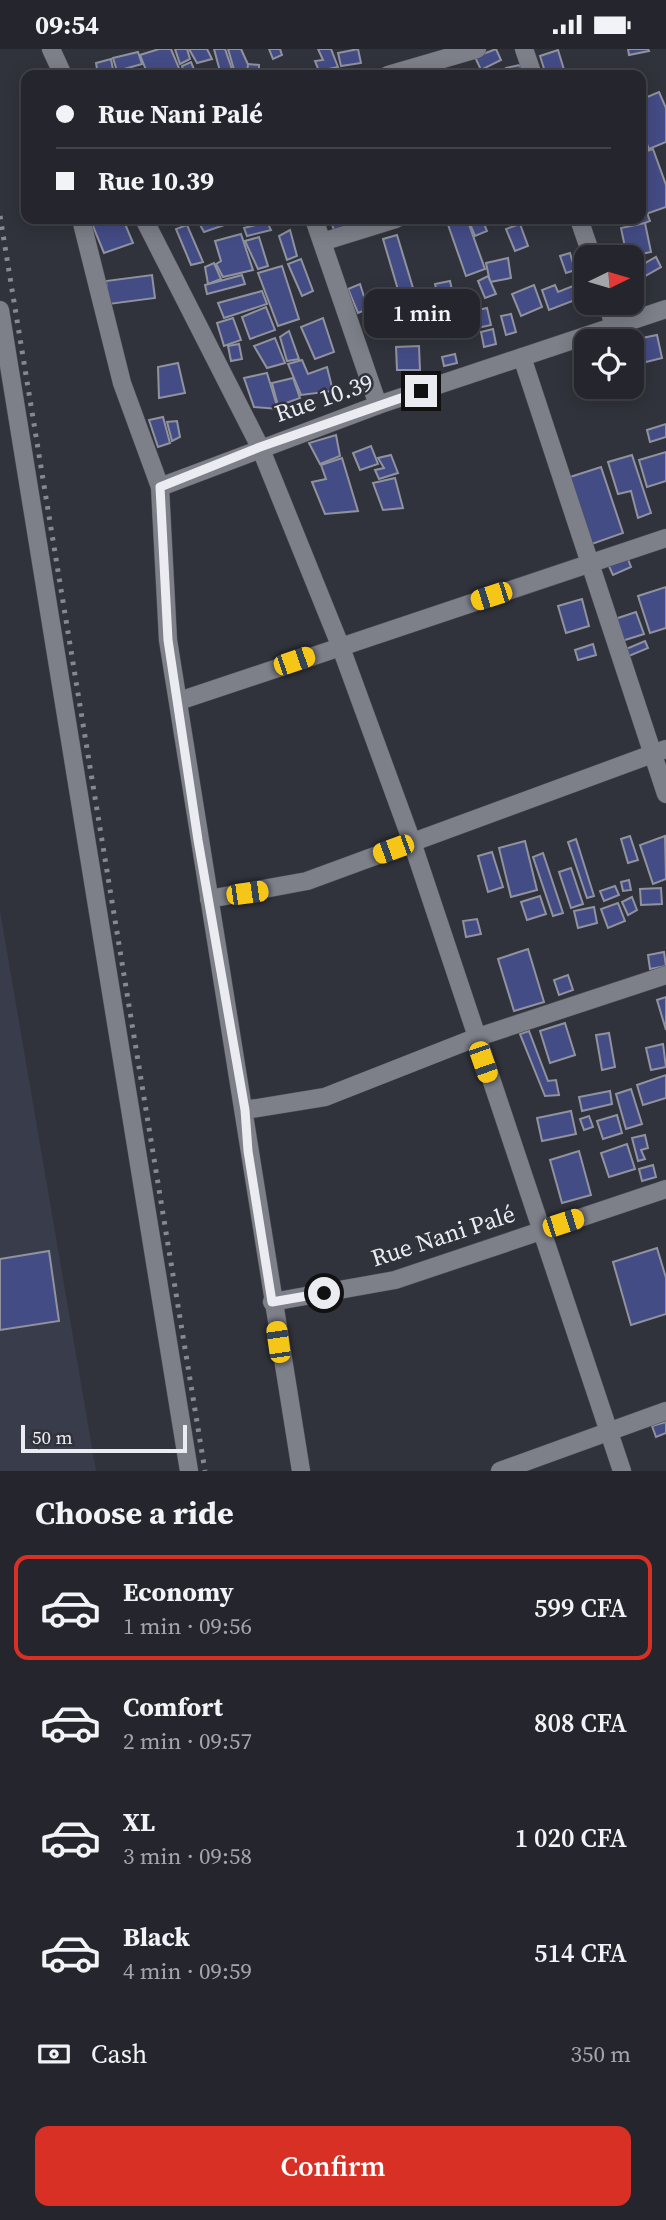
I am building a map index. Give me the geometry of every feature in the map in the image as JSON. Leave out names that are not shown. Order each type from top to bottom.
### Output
[{"type":"street","points":[[51,49],[61,70]]},
{"type":"street","points":[[405,70],[477,49]]},
{"type":"street","points":[[524,49],[531,70]]},
{"type":"street","points":[[83,224],[122,383],[160,487],[166,615],[178,701],[301,1471]]},
{"type":"street","points":[[147,224],[260,447],[340,645],[412,842],[475,1038],[622,1471]]},
{"type":"street","points":[[316,224],[378,405]]},
{"type":"street","points":[[322,242],[380,224]]},
{"type":"street","points":[[581,224],[588,245]]},
{"type":"street","name":"Rue 10.39","points":[[160,487],[260,447],[378,405],[666,309]]},
{"type":"street","points":[[0,310],[189,1471]]},
{"type":"street","points":[[611,315],[614,326]]},
{"type":"street","points":[[522,357],[659,752],[666,794]]},
{"type":"street","points":[[178,701],[666,538]]},
{"type":"street","points":[[209,899],[307,881],[659,752]]},
{"type":"street","points":[[245,1110],[325,1097],[475,1038],[666,975]]},
{"type":"street","name":"Rue Nani Palé","points":[[272,1302],[395,1280],[666,1189]]},
{"type":"street","points":[[500,1471],[666,1411]]},
{"type":"shaded area","points":[[0,911],[96,1471],[0,1471]]},
{"type":"building","points":[[159,49],[171,49],[180,70],[146,70],[140,55]]},
{"type":"building","points":[[175,49],[187,49],[190,59],[180,64]]},
{"type":"building","points":[[189,49],[207,49],[212,59],[197,63]]},
{"type":"building","points":[[214,49],[225,49],[232,70],[220,70]]},
{"type":"building","points":[[228,49],[241,49],[251,70],[234,70]]},
{"type":"building","points":[[269,49],[280,49],[282,55],[273,59]]},
{"type":"building","points":[[318,49],[331,49],[338,67],[319,70],[315,61],[323,60]]},
{"type":"building","points":[[358,49],[361,63],[341,66],[338,53]]},
{"type":"building","points":[[496,49],[501,60],[481,70],[475,57]]},
{"type":"building","points":[[628,49],[648,49],[649,51],[629,55]]},
{"type":"building","points":[[558,50],[564,70],[544,70],[540,56]]},
{"type":"building","points":[[138,52],[142,64],[117,70],[113,58]]},
{"type":"building","points":[[111,59],[113,70],[97,70],[96,63]]},
{"type":"building","points":[[191,62],[194,70],[183,70],[182,66]]},
{"type":"building","points":[[248,64],[259,65],[259,70],[247,70]]},
{"type":"building","points":[[520,65],[522,70],[507,70]]},
{"type":"building","points":[[659,92],[666,108],[666,142],[649,149],[646,142],[646,97]]},
{"type":"building","points":[[653,149],[666,185],[666,207],[646,214],[646,151]]},
{"type":"building","points":[[92,224],[125,224],[133,243],[104,253]]},
{"type":"building","points":[[200,224],[227,224],[204,232]]},
{"type":"building","points":[[268,224],[271,230],[247,236],[244,228]]},
{"type":"building","points":[[332,224],[355,224],[334,230]]},
{"type":"building","points":[[448,224],[469,224],[485,269],[466,276]]},
{"type":"building","points":[[470,224],[484,224],[487,231],[475,236]]},
{"type":"building","points":[[520,224],[528,246],[515,251],[506,229]]},
{"type":"building","points":[[628,224],[642,224],[630,229]]},
{"type":"building","points":[[645,224],[651,252],[644,253],[644,245],[625,245],[621,228]]},
{"type":"building","points":[[187,225],[203,262],[191,265],[176,229]]},
{"type":"building","points":[[290,230],[297,256],[287,260],[279,236]]},
{"type":"building","points":[[241,234],[253,270],[223,277],[216,264],[221,261],[215,241]]},
{"type":"building","points":[[397,235],[413,288],[399,293],[383,239]]},
{"type":"building","points":[[259,237],[268,266],[258,269],[245,241]]},
{"type":"building","points":[[570,253],[574,270],[566,273],[560,256]]},
{"type":"building","points":[[656,257],[661,267],[644,277],[644,264]]},
{"type":"building","points":[[508,258],[511,278],[490,282],[486,263]]},
{"type":"building","points":[[301,259],[313,291],[302,296],[288,264]]},
{"type":"building","points":[[214,263],[221,279],[208,284],[205,267]]},
{"type":"building","points":[[282,266],[299,319],[278,326],[258,273]]},
{"type":"building","points":[[152,275],[155,298],[109,304],[106,281]]},
{"type":"building","points":[[242,275],[245,284],[207,294],[205,285]]},
{"type":"building","points":[[488,276],[496,294],[485,298],[478,281]]},
{"type":"building","points":[[450,281],[455,303],[440,306],[435,284]]},
{"type":"building","points":[[360,284],[368,309],[358,313],[348,289]]},
{"type":"building","points":[[534,285],[542,307],[521,316],[512,294]]},
{"type":"building","points":[[555,285],[558,292],[574,286],[574,300],[549,310],[542,290]]},
{"type":"building","points":[[262,291],[267,304],[224,318],[218,303]]},
{"type":"building","points":[[423,301],[429,319],[417,324],[410,306]]},
{"type":"building","points":[[404,304],[412,323],[398,329],[390,310]]},
{"type":"building","points":[[266,307],[275,330],[250,339],[242,317]]},
{"type":"building","points":[[487,308],[491,325],[468,330],[465,313]]},
{"type":"building","points":[[461,313],[468,335],[456,339],[448,317]]},
{"type":"building","points":[[511,314],[516,332],[506,335],[501,316]]},
{"type":"building","points":[[233,318],[241,340],[224,346],[217,323]]},
{"type":"building","points":[[323,318],[334,352],[315,359],[301,327]]},
{"type":"building","points":[[493,329],[496,344],[484,347],[481,332]]},
{"type":"building","points":[[289,331],[299,359],[287,361],[280,337]]},
{"type":"building","points":[[657,335],[662,358],[644,362],[644,338]]},
{"type":"building","points":[[275,338],[285,363],[267,368],[254,346]]},
{"type":"building","points":[[239,344],[242,359],[231,361],[228,346]]},
{"type":"building","points":[[419,346],[420,370],[397,370],[396,347]]},
{"type":"building","points":[[455,354],[457,363],[444,366],[442,357]]},
{"type":"building","points":[[302,360],[308,374],[327,367],[333,391],[301,395],[288,364]]},
{"type":"building","points":[[178,363],[185,393],[159,398],[158,367]]},
{"type":"building","points":[[267,373],[278,409],[254,407],[244,378]]},
{"type":"building","points":[[293,378],[300,398],[278,406],[272,383]]},
{"type":"building","points":[[163,417],[170,443],[158,447],[149,420]]},
{"type":"building","points":[[177,421],[180,437],[172,441],[167,422]]},
{"type":"building","points":[[666,424],[666,437],[650,442],[647,430]]},
{"type":"building","points":[[336,435],[340,456],[320,464],[309,443]]},
{"type":"building","points":[[371,446],[378,464],[360,470],[353,453]]},
{"type":"building","points":[[666,452],[666,481],[647,487],[639,460]]},
{"type":"building","points":[[391,455],[398,473],[379,479],[375,470],[384,468],[378,458]]},
{"type":"building","points":[[632,455],[651,513],[638,518],[631,491],[618,494],[608,462]]},
{"type":"building","points":[[342,458],[358,511],[325,514],[312,482],[326,479],[321,465]]},
{"type":"building","points":[[601,467],[623,533],[589,545],[567,478]]},
{"type":"building","points":[[395,478],[403,508],[383,510],[373,483]]},
{"type":"building","points":[[626,554],[631,567],[613,575],[607,562]]},
{"type":"building","points":[[666,587],[666,628],[650,633],[638,596]]},
{"type":"building","points":[[582,599],[589,626],[566,633],[558,606]]},
{"type":"building","points":[[636,612],[644,634],[622,641],[615,619]]},
{"type":"building","points":[[645,641],[648,648],[629,656],[626,649]]},
{"type":"building","points":[[593,644],[596,655],[578,660],[575,650]]},
{"type":"building","points":[[630,836],[638,860],[628,863],[621,839]]},
{"type":"building","points":[[665,836],[666,879],[653,884],[640,845]]},
{"type":"building","points":[[576,839],[594,896],[587,898],[568,842]]},
{"type":"building","points":[[525,841],[537,890],[511,897],[499,848]]},
{"type":"building","points":[[492,852],[503,887],[488,892],[478,856]]},
{"type":"building","points":[[543,853],[563,913],[553,916],[533,857]]},
{"type":"building","points":[[571,868],[583,904],[571,908],[559,872]]},
{"type":"building","points":[[629,880],[631,890],[623,891],[621,882]]},
{"type":"building","points":[[615,886],[619,895],[604,901],[600,891]]},
{"type":"building","points":[[661,888],[662,904],[641,905],[640,889]]},
{"type":"building","points":[[540,896],[546,914],[527,920],[521,902]]},
{"type":"building","points":[[632,897],[637,910],[628,915],[622,902]]},
{"type":"building","points":[[618,903],[625,921],[608,928],[601,909]]},
{"type":"building","points":[[594,907],[597,923],[578,928],[574,911]]},
{"type":"building","points":[[477,919],[481,934],[466,937],[463,921]]},
{"type":"building","points":[[528,949],[544,1002],[514,1011],[498,959]]},
{"type":"building","points":[[664,952],[666,966],[650,969],[648,955]]},
{"type":"building","points":[[568,975],[573,990],[559,995],[554,980]]},
{"type":"building","points":[[666,997],[666,1030],[657,1000]]},
{"type":"building","points":[[565,1023],[575,1055],[550,1063],[540,1031]]},
{"type":"building","points":[[529,1031],[548,1081],[556,1080],[559,1095],[545,1096],[520,1034]]},
{"type":"building","points":[[609,1033],[615,1067],[602,1070],[596,1035]]},
{"type":"building","points":[[663,1044],[666,1067],[651,1070],[646,1048]]},
{"type":"building","points":[[666,1075],[666,1098],[643,1105],[637,1085]]},
{"type":"building","points":[[631,1089],[642,1124],[626,1129],[616,1094]]},
{"type":"building","points":[[610,1091],[612,1104],[582,1111],[579,1097]]},
{"type":"building","points":[[571,1111],[576,1134],[542,1141],[537,1118]]},
{"type":"building","points":[[617,1115],[622,1133],[603,1139],[597,1121]]},
{"type":"building","points":[[589,1116],[593,1127],[584,1130],[580,1119]]},
{"type":"building","points":[[645,1135],[648,1148],[641,1150],[645,1159],[638,1161],[632,1138]]},
{"type":"building","points":[[627,1144],[635,1169],[609,1177],[601,1153]]},
{"type":"building","points":[[579,1151],[591,1195],[562,1203],[550,1160]]},
{"type":"building","points":[[653,1165],[656,1177],[642,1181],[639,1169]]},
{"type":"building","points":[[657,1248],[666,1278],[666,1314],[631,1325],[613,1262]]},
{"type":"building","points":[[49,1251],[59,1321],[0,1330],[0,1259]]},
{"type":"building","points":[[666,1422],[666,1433],[656,1437],[652,1426]]},
{"type":"railway","points":[[0,216],[205,1471]]},
{"type":"route","points":[[324,1293],[272,1302],[248,1151],[245,1110],[198,840],[168,640],[160,487],[260,447],[421,391]]}]
